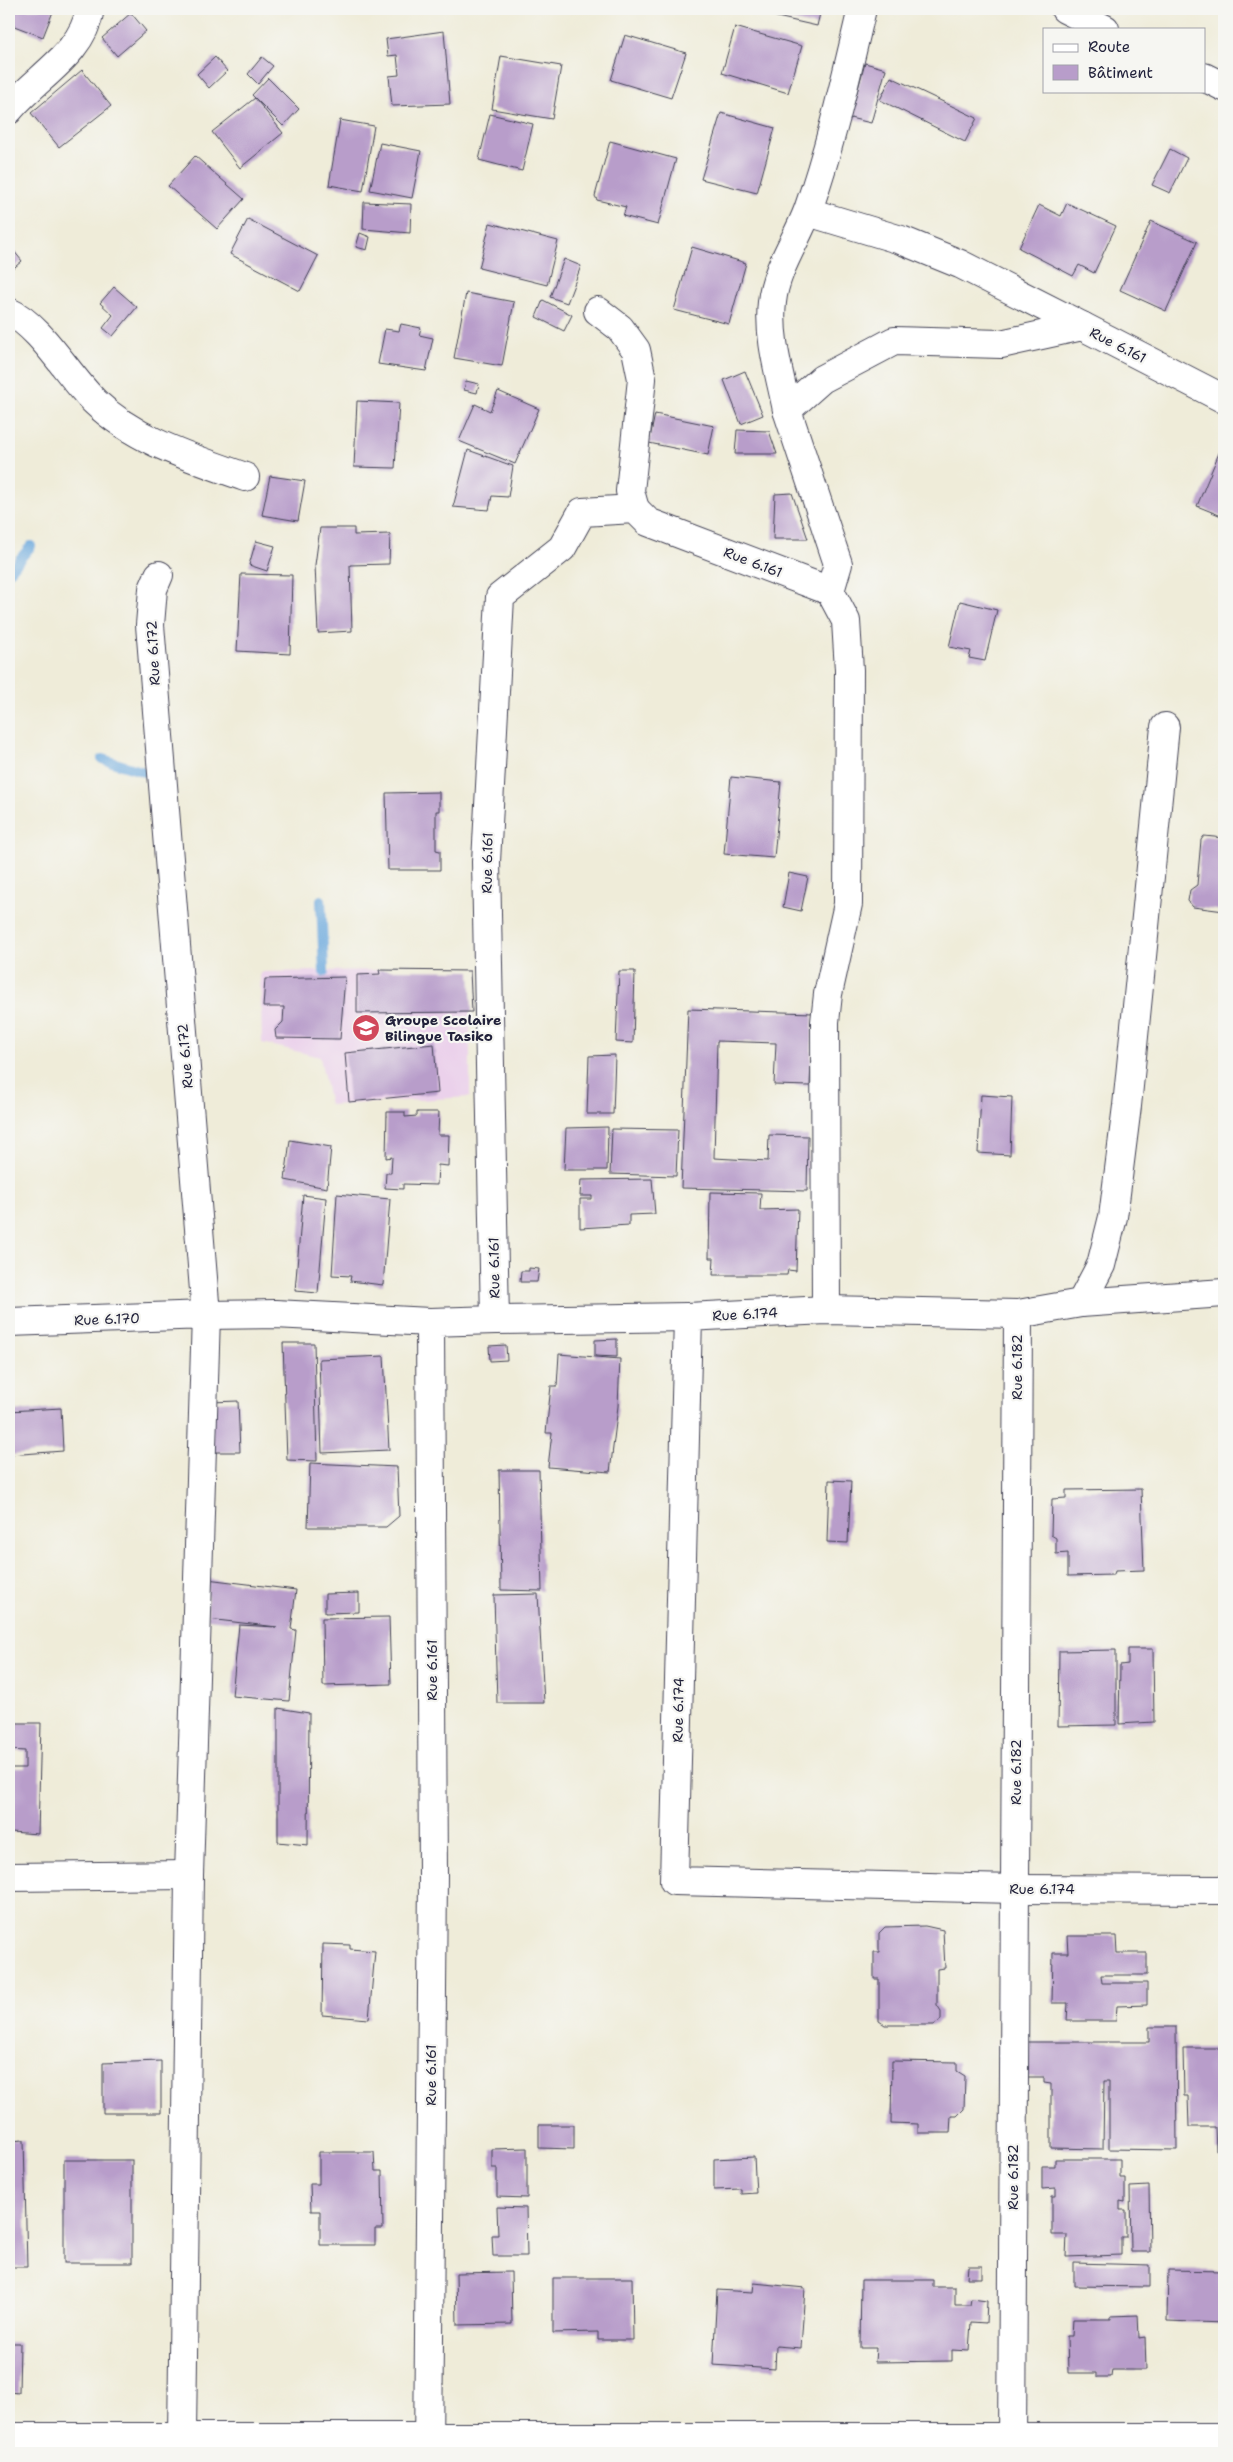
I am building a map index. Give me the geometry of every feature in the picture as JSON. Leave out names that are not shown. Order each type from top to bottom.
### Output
[{"type":"street","points":[[9,110],[67,54],[82,36],[90,9]]},
{"type":"street","points":[[826,1310],[824,1022],[828,994],[843,930],[848,894],[849,670],[846,621],[830,592],[838,564],[787,410],[770,326],[772,300],[780,274],[808,212],[834,126],[862,9]]},
{"type":"street","points":[[1065,9],[1103,28]]},
{"type":"street","points":[[1206,78],[1224,87]]},
{"type":"street","points":[[808,212],[901,240],[960,264],[1082,326]]},
{"type":"street","points":[[598,311],[620,328],[636,350],[642,379],[630,491],[635,510]]},
{"type":"street","points":[[9,312],[30,325],[79,386],[96,403],[124,425],[165,448],[245,477]]},
{"type":"street","name":"Rue 6.161","points":[[787,410],[822,379],[894,341],[1001,344],[1082,326],[1224,399]]},
{"type":"street","name":"Rue 6.161","points":[[495,1320],[486,862],[500,597],[562,548],[582,512],[635,510],[648,522],[830,592]]},
{"type":"street","name":"Rue 6.172","points":[[159,576],[153,589],[150,625],[206,1315],[188,1875],[182,2437]]},
{"type":"street","points":[[1082,1303],[1101,1264],[1113,1217],[1127,1106],[1165,727]]},
{"type":"street","name":"Rue 6.182","points":[[1012,2446],[1018,1314],[1082,1303],[1224,1293]]},
{"type":"street","name":"Rue 6.174","points":[[1018,1314],[826,1310],[688,1317],[674,1881],[1015,1889],[1224,1890]]},
{"type":"street","points":[[206,1315],[275,1314],[430,1322],[688,1317]]},
{"type":"street","name":"Rue 6.170","points":[[9,1322],[206,1315]]},
{"type":"street","name":"Rue 6.161","points":[[428,2445],[433,1875],[430,1322]]},
{"type":"street","points":[[9,1877],[188,1875]]},
{"type":"street","points":[[9,2437],[182,2437],[428,2445],[1012,2446],[1224,2438]]},
{"type":"shaded area","name":"Groupe Scolaire Bilingue Tasiko","points":[[470,971],[470,1097],[330,1105],[320,1057],[262,1043],[260,972]]},
{"type":"building","points":[[9,9],[54,9],[43,37],[9,24]]},
{"type":"building","points":[[756,9],[821,9],[817,26],[755,12]]},
{"type":"building","points":[[131,13],[146,31],[117,56],[102,38]]},
{"type":"building","points":[[735,27],[802,46],[788,93],[722,73]]},
{"type":"building","points":[[444,31],[450,104],[392,106],[389,76],[399,75],[397,55],[388,56],[386,39]]},
{"type":"building","points":[[625,35],[686,53],[671,98],[611,80]]},
{"type":"building","points":[[501,56],[561,66],[552,119],[492,109]]},
{"type":"building","points":[[215,57],[227,71],[209,88],[197,74]]},
{"type":"building","points":[[262,57],[273,66],[258,84],[248,74]]},
{"type":"building","points":[[865,63],[886,69],[871,123],[850,118]]},
{"type":"building","points":[[82,70],[111,106],[59,147],[31,113]]},
{"type":"building","points":[[891,77],[977,118],[965,142],[880,100]]},
{"type":"building","points":[[268,78],[299,109],[283,126],[252,95]]},
{"type":"building","points":[[255,98],[283,133],[240,168],[212,132]]},
{"type":"building","points":[[721,113],[775,128],[757,193],[701,179]]},
{"type":"building","points":[[490,114],[533,124],[522,171],[479,160]]},
{"type":"building","points":[[340,120],[374,126],[363,191],[329,185]]},
{"type":"building","points":[[610,141],[676,159],[658,225],[623,216],[626,207],[597,200],[595,196]]},
{"type":"building","points":[[380,143],[421,151],[412,198],[370,190]]},
{"type":"building","points":[[1170,149],[1187,158],[1170,193],[1152,185]]},
{"type":"building","points":[[195,156],[244,199],[217,229],[168,186]]},
{"type":"building","points":[[364,202],[411,204],[410,233],[363,229]]},
{"type":"building","points":[[1067,203],[1116,226],[1094,273],[1079,265],[1073,276],[1019,248],[1039,205],[1061,216]]},
{"type":"building","points":[[248,219],[318,256],[300,291],[230,254]]},
{"type":"building","points":[[1151,221],[1197,242],[1166,311],[1120,290]]},
{"type":"building","points":[[490,223],[558,241],[547,285],[479,268]]},
{"type":"building","points":[[360,233],[370,237],[367,250],[356,247]]},
{"type":"building","points":[[9,245],[22,261],[9,272]]},
{"type":"building","points":[[692,247],[746,263],[729,324],[674,310]]},
{"type":"building","points":[[564,259],[581,266],[567,303],[550,297]]},
{"type":"building","points":[[114,287],[137,307],[113,336],[103,328],[113,315],[100,303]]},
{"type":"building","points":[[466,293],[514,302],[502,366],[454,358]]},
{"type":"building","points":[[543,300],[572,315],[564,331],[536,317]]},
{"type":"building","points":[[401,324],[421,328],[419,335],[433,338],[426,371],[378,364],[385,329],[399,331]]},
{"type":"building","points":[[745,371],[763,415],[741,424],[724,380]]},
{"type":"building","points":[[466,381],[479,384],[477,393],[464,390]]},
{"type":"building","points":[[498,391],[539,409],[515,464],[459,441],[475,404],[490,411]]},
{"type":"building","points":[[357,401],[399,403],[395,468],[354,467]]},
{"type":"building","points":[[655,414],[714,426],[708,455],[649,443]]},
{"type":"building","points":[[737,430],[769,431],[777,454],[735,454]]},
{"type":"building","points":[[1224,441],[1224,517],[1197,506]]},
{"type":"building","points":[[468,450],[513,466],[508,497],[492,496],[489,510],[453,507]]},
{"type":"building","points":[[270,476],[305,481],[298,521],[262,515]]},
{"type":"building","points":[[792,493],[808,539],[773,539],[775,494]]},
{"type":"building","points":[[320,528],[354,528],[354,535],[390,534],[389,564],[350,565],[352,631],[318,633],[315,565]]},
{"type":"building","points":[[256,541],[275,546],[267,571],[249,565]]},
{"type":"building","points":[[241,574],[292,575],[290,654],[237,651]]},
{"type":"building","points":[[960,601],[997,610],[985,661],[969,658],[971,651],[949,647]]},
{"type":"building","points":[[731,777],[781,782],[774,858],[724,854]]},
{"type":"building","points":[[439,792],[439,811],[436,811],[436,850],[440,851],[440,870],[388,870],[386,793]]},
{"type":"building","points":[[1204,836],[1224,838],[1224,911],[1193,907],[1188,901],[1190,890],[1197,885],[1201,840]]},
{"type":"building","points":[[789,873],[808,877],[801,911],[783,907]]},
{"type":"building","points":[[379,970],[470,971],[472,1012],[357,1013],[357,975],[380,974]]},
{"type":"building","points":[[619,971],[635,971],[633,1043],[616,1042]]},
{"type":"building","points":[[345,977],[340,1039],[276,1038],[275,1030],[283,1022],[284,1007],[263,1007],[265,979]]},
{"type":"building","points":[[688,1009],[813,1013],[810,1086],[774,1085],[776,1043],[717,1041],[714,1158],[768,1161],[769,1135],[808,1136],[807,1191],[681,1188]]},
{"type":"building","points":[[434,1044],[438,1093],[349,1102],[345,1053]]},
{"type":"building","points":[[615,1055],[613,1114],[587,1114],[589,1056]]},
{"type":"building","points":[[981,1095],[1012,1097],[1010,1155],[978,1153]]},
{"type":"building","points":[[387,1112],[405,1112],[405,1117],[417,1116],[417,1112],[439,1112],[438,1135],[449,1135],[448,1166],[438,1165],[437,1185],[403,1184],[403,1189],[385,1188],[386,1173],[391,1173],[392,1157],[386,1158]]},
{"type":"building","points":[[608,1127],[607,1170],[564,1170],[566,1128]]},
{"type":"building","points":[[612,1129],[678,1130],[676,1176],[610,1174]]},
{"type":"building","points":[[290,1140],[331,1147],[327,1188],[285,1180]]},
{"type":"building","points":[[652,1179],[655,1214],[629,1215],[629,1225],[580,1228],[580,1199],[592,1199],[592,1196],[580,1196],[581,1180]]},
{"type":"building","points":[[710,1192],[761,1193],[760,1210],[798,1209],[796,1271],[788,1270],[787,1275],[713,1275],[714,1258],[709,1258]]},
{"type":"building","points":[[337,1194],[390,1199],[383,1285],[350,1281],[351,1276],[332,1275]]},
{"type":"building","points":[[303,1195],[326,1198],[318,1293],[295,1291]]},
{"type":"building","points":[[529,1268],[539,1269],[537,1282],[520,1282],[521,1271],[529,1271]]},
{"type":"building","points":[[617,1339],[617,1357],[595,1356],[595,1340]]},
{"type":"building","points":[[283,1343],[314,1343],[317,1461],[287,1460]]},
{"type":"building","points":[[506,1345],[507,1360],[490,1361],[489,1346]]},
{"type":"building","points":[[559,1354],[620,1359],[618,1406],[610,1472],[548,1467],[552,1433],[546,1433],[551,1386],[557,1386]]},
{"type":"building","points":[[384,1356],[389,1450],[322,1453],[319,1359]]},
{"type":"building","points":[[238,1401],[240,1452],[213,1452],[211,1402]]},
{"type":"building","points":[[61,1408],[63,1451],[9,1455],[9,1411]]},
{"type":"building","points":[[310,1463],[397,1467],[399,1516],[386,1527],[308,1527]]},
{"type":"building","points":[[499,1470],[539,1470],[542,1591],[501,1590]]},
{"type":"building","points":[[829,1480],[851,1481],[848,1543],[827,1542]]},
{"type":"building","points":[[1141,1489],[1144,1570],[1115,1571],[1114,1575],[1068,1576],[1068,1553],[1056,1554],[1056,1538],[1051,1535],[1052,1499],[1066,1498],[1066,1490]]},
{"type":"building","points":[[207,1579],[296,1590],[291,1629],[296,1630],[289,1701],[232,1696],[239,1625],[277,1627],[208,1619]]},
{"type":"building","points":[[359,1593],[359,1612],[325,1613],[325,1594]]},
{"type":"building","points":[[538,1594],[544,1703],[497,1703],[494,1595]]},
{"type":"building","points":[[389,1617],[391,1684],[323,1686],[322,1618]]},
{"type":"building","points":[[1128,1649],[1153,1649],[1154,1722],[1119,1724],[1120,1665],[1128,1664]]},
{"type":"building","points":[[1116,1650],[1116,1725],[1058,1726],[1059,1651]]},
{"type":"building","points":[[278,1708],[309,1713],[308,1845],[278,1842]]},
{"type":"building","points":[[9,1723],[41,1723],[38,1834],[11,1832],[11,1768],[25,1768],[25,1751],[9,1750]]},
{"type":"building","points":[[925,1926],[943,1930],[945,1968],[937,1969],[937,2005],[941,2011],[941,2020],[934,2025],[885,2025],[879,2021],[879,1979],[874,1979],[874,1952],[879,1952],[879,1933],[885,1927]]},
{"type":"building","points":[[1067,1936],[1116,1936],[1117,1953],[1147,1953],[1147,1975],[1101,1975],[1102,1983],[1147,1983],[1147,2005],[1117,2006],[1116,2021],[1067,2021],[1068,2003],[1052,2003],[1053,1953],[1068,1953]]},
{"type":"building","points":[[323,1944],[350,1945],[350,1949],[375,1951],[369,2019],[322,2015]]},
{"type":"building","points":[[1149,2027],[1176,2027],[1177,2150],[1109,2149],[1109,2081],[1104,2081],[1103,2149],[1051,2148],[1051,2084],[1044,2083],[1044,2077],[1027,2077],[1027,2042],[1149,2042]]},
{"type":"building","points":[[1183,2048],[1224,2048],[1224,2151],[1216,2151],[1215,2127],[1189,2127],[1188,2096],[1184,2096]]},
{"type":"building","points":[[161,2061],[161,2113],[103,2113],[103,2063]]},
{"type":"building","points":[[892,2061],[957,2062],[957,2071],[965,2076],[964,2109],[957,2116],[951,2116],[950,2133],[918,2133],[918,2124],[891,2123]]},
{"type":"building","points":[[539,2125],[574,2125],[574,2149],[539,2148]]},
{"type":"building","points":[[24,2140],[27,2267],[9,2267],[9,2141]]},
{"type":"building","points":[[527,2148],[527,2198],[497,2197],[497,2168],[492,2168],[492,2149]]},
{"type":"building","points":[[319,2152],[374,2152],[375,2171],[382,2171],[383,2229],[375,2229],[375,2245],[320,2245],[320,2211],[311,2211],[310,2184],[319,2184]]},
{"type":"building","points":[[754,2157],[756,2193],[741,2194],[741,2189],[714,2190],[714,2159]]},
{"type":"building","points":[[1055,2159],[1120,2159],[1120,2178],[1125,2178],[1125,2202],[1120,2201],[1120,2210],[1126,2210],[1126,2237],[1121,2237],[1121,2255],[1066,2257],[1067,2235],[1052,2235],[1052,2196],[1056,2196],[1056,2188],[1042,2189],[1042,2166],[1055,2166]]},
{"type":"building","points":[[64,2160],[132,2160],[132,2263],[64,2263]]},
{"type":"building","points":[[1149,2186],[1150,2252],[1131,2252],[1130,2187]]},
{"type":"building","points":[[497,2207],[526,2208],[527,2256],[493,2256],[492,2235],[498,2235]]},
{"type":"building","points":[[1074,2263],[1150,2265],[1150,2287],[1074,2286]]},
{"type":"building","points":[[968,2266],[982,2266],[982,2278],[967,2278]]},
{"type":"building","points":[[1168,2270],[1224,2271],[1224,2323],[1167,2321]]},
{"type":"building","points":[[511,2272],[512,2324],[457,2325],[456,2273]]},
{"type":"building","points":[[553,2278],[632,2278],[633,2340],[598,2340],[598,2332],[553,2333]]},
{"type":"building","points":[[861,2280],[933,2280],[933,2287],[955,2287],[955,2305],[970,2305],[971,2299],[987,2301],[986,2323],[971,2322],[969,2351],[952,2350],[952,2361],[875,2362],[876,2348],[860,2348]]},
{"type":"building","points":[[754,2283],[805,2288],[801,2348],[776,2346],[775,2369],[713,2365],[717,2290],[753,2292]]},
{"type":"building","points":[[1138,2315],[1139,2338],[1145,2337],[1146,2370],[1112,2370],[1111,2377],[1097,2377],[1097,2373],[1068,2373],[1067,2336],[1072,2336],[1073,2319],[1111,2319],[1111,2316]]},
{"type":"building","points":[[9,2343],[20,2343],[19,2393],[9,2392]]},
{"type":"waterway","points":[[9,572],[31,546]]},
{"type":"waterway","points":[[102,759],[148,773]]},
{"type":"waterway","points":[[321,900],[324,972]]},
{"type":"place","name":"Groupe Scolaire Bilingue Tasiko","points":[[366,1028]]}]
